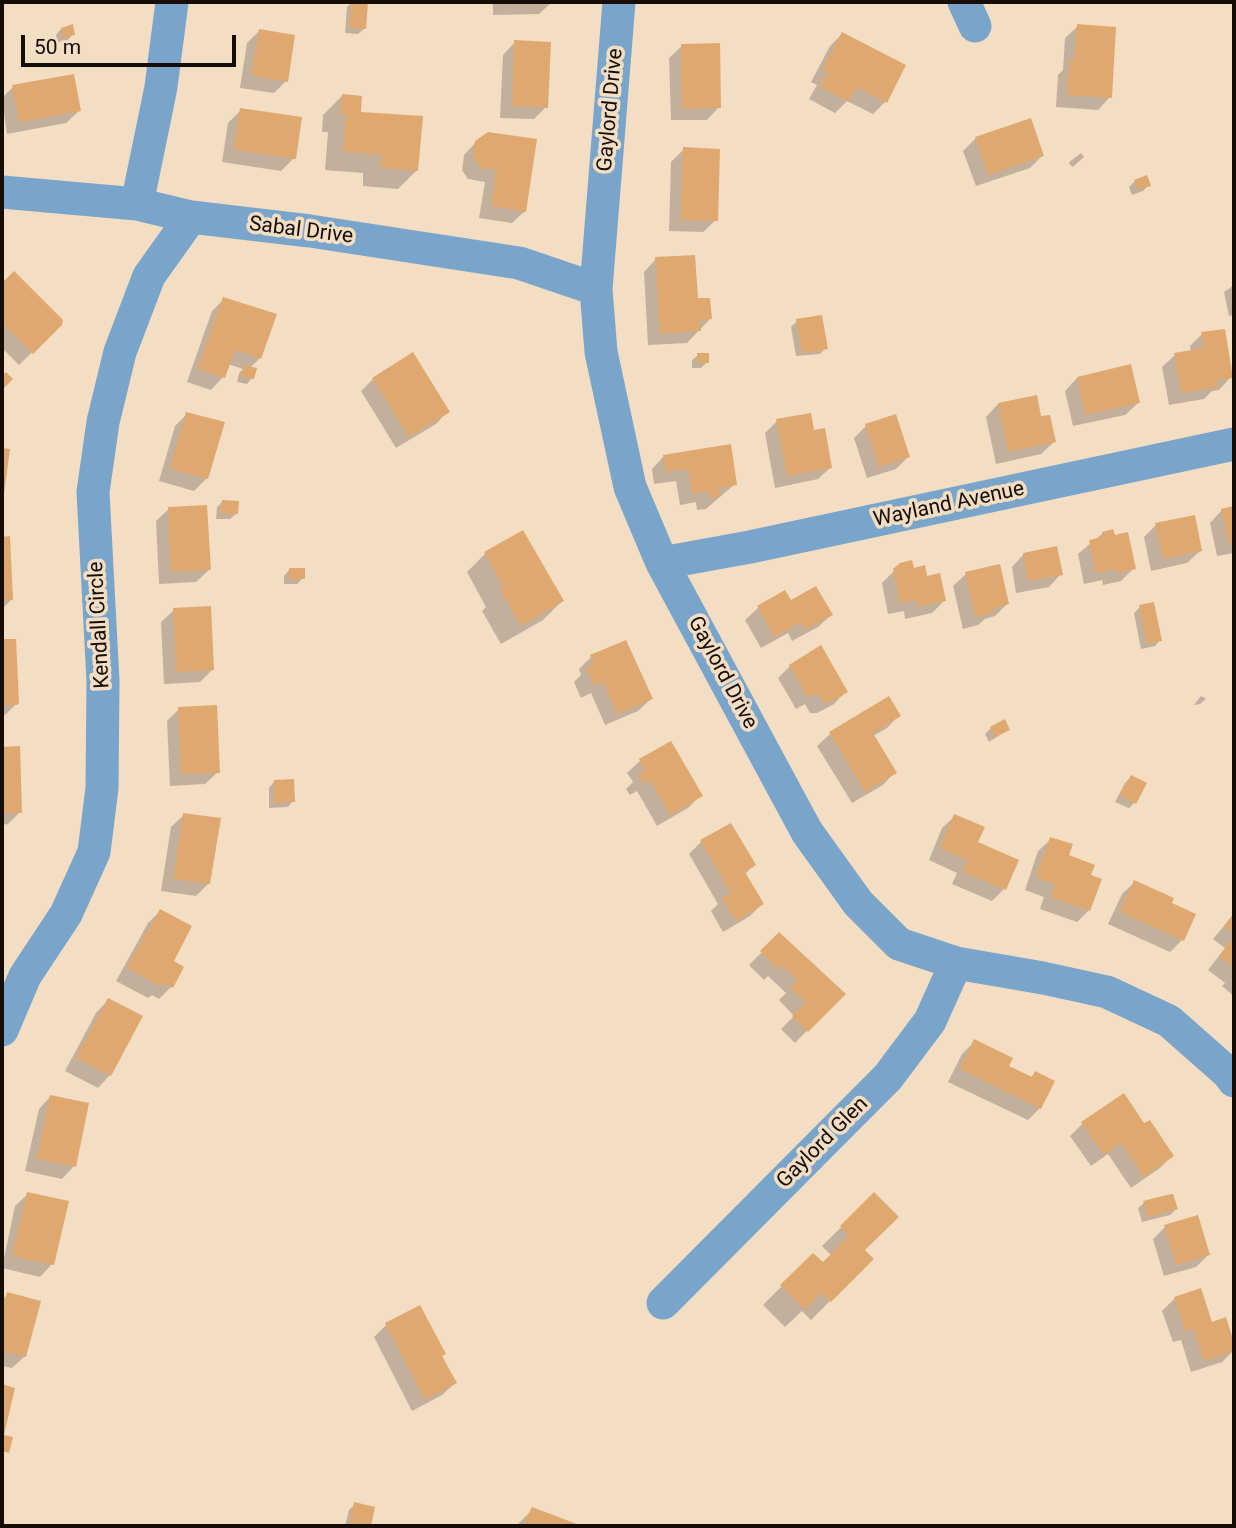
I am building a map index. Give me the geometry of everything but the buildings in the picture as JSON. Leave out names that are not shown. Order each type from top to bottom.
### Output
[{"type":"street","points":[[137,204],[161,87],[172,2]]},
{"type":"street","name":"Gaylord Drive","points":[[619,2],[596,289],[601,352],[630,487],[662,563],[807,832],[858,903],[899,944],[956,963],[1107,992],[1170,1021],[1234,1081]]},
{"type":"street","name":"Sabal Drive","points":[[2,192],[137,204],[191,217],[310,231],[519,263],[596,289]]},
{"type":"street","name":"Kendall Circle","points":[[2,1030],[25,976],[66,914],[93,852],[102,788],[103,681],[93,492],[103,422],[120,352],[149,276],[191,217]]},
{"type":"street","name":"Wayland Avenue","points":[[662,563],[764,545],[1234,444]]},
{"type":"street","name":"Gaylord Glen","points":[[663,1303],[888,1077],[930,1021],[956,963]]}]
